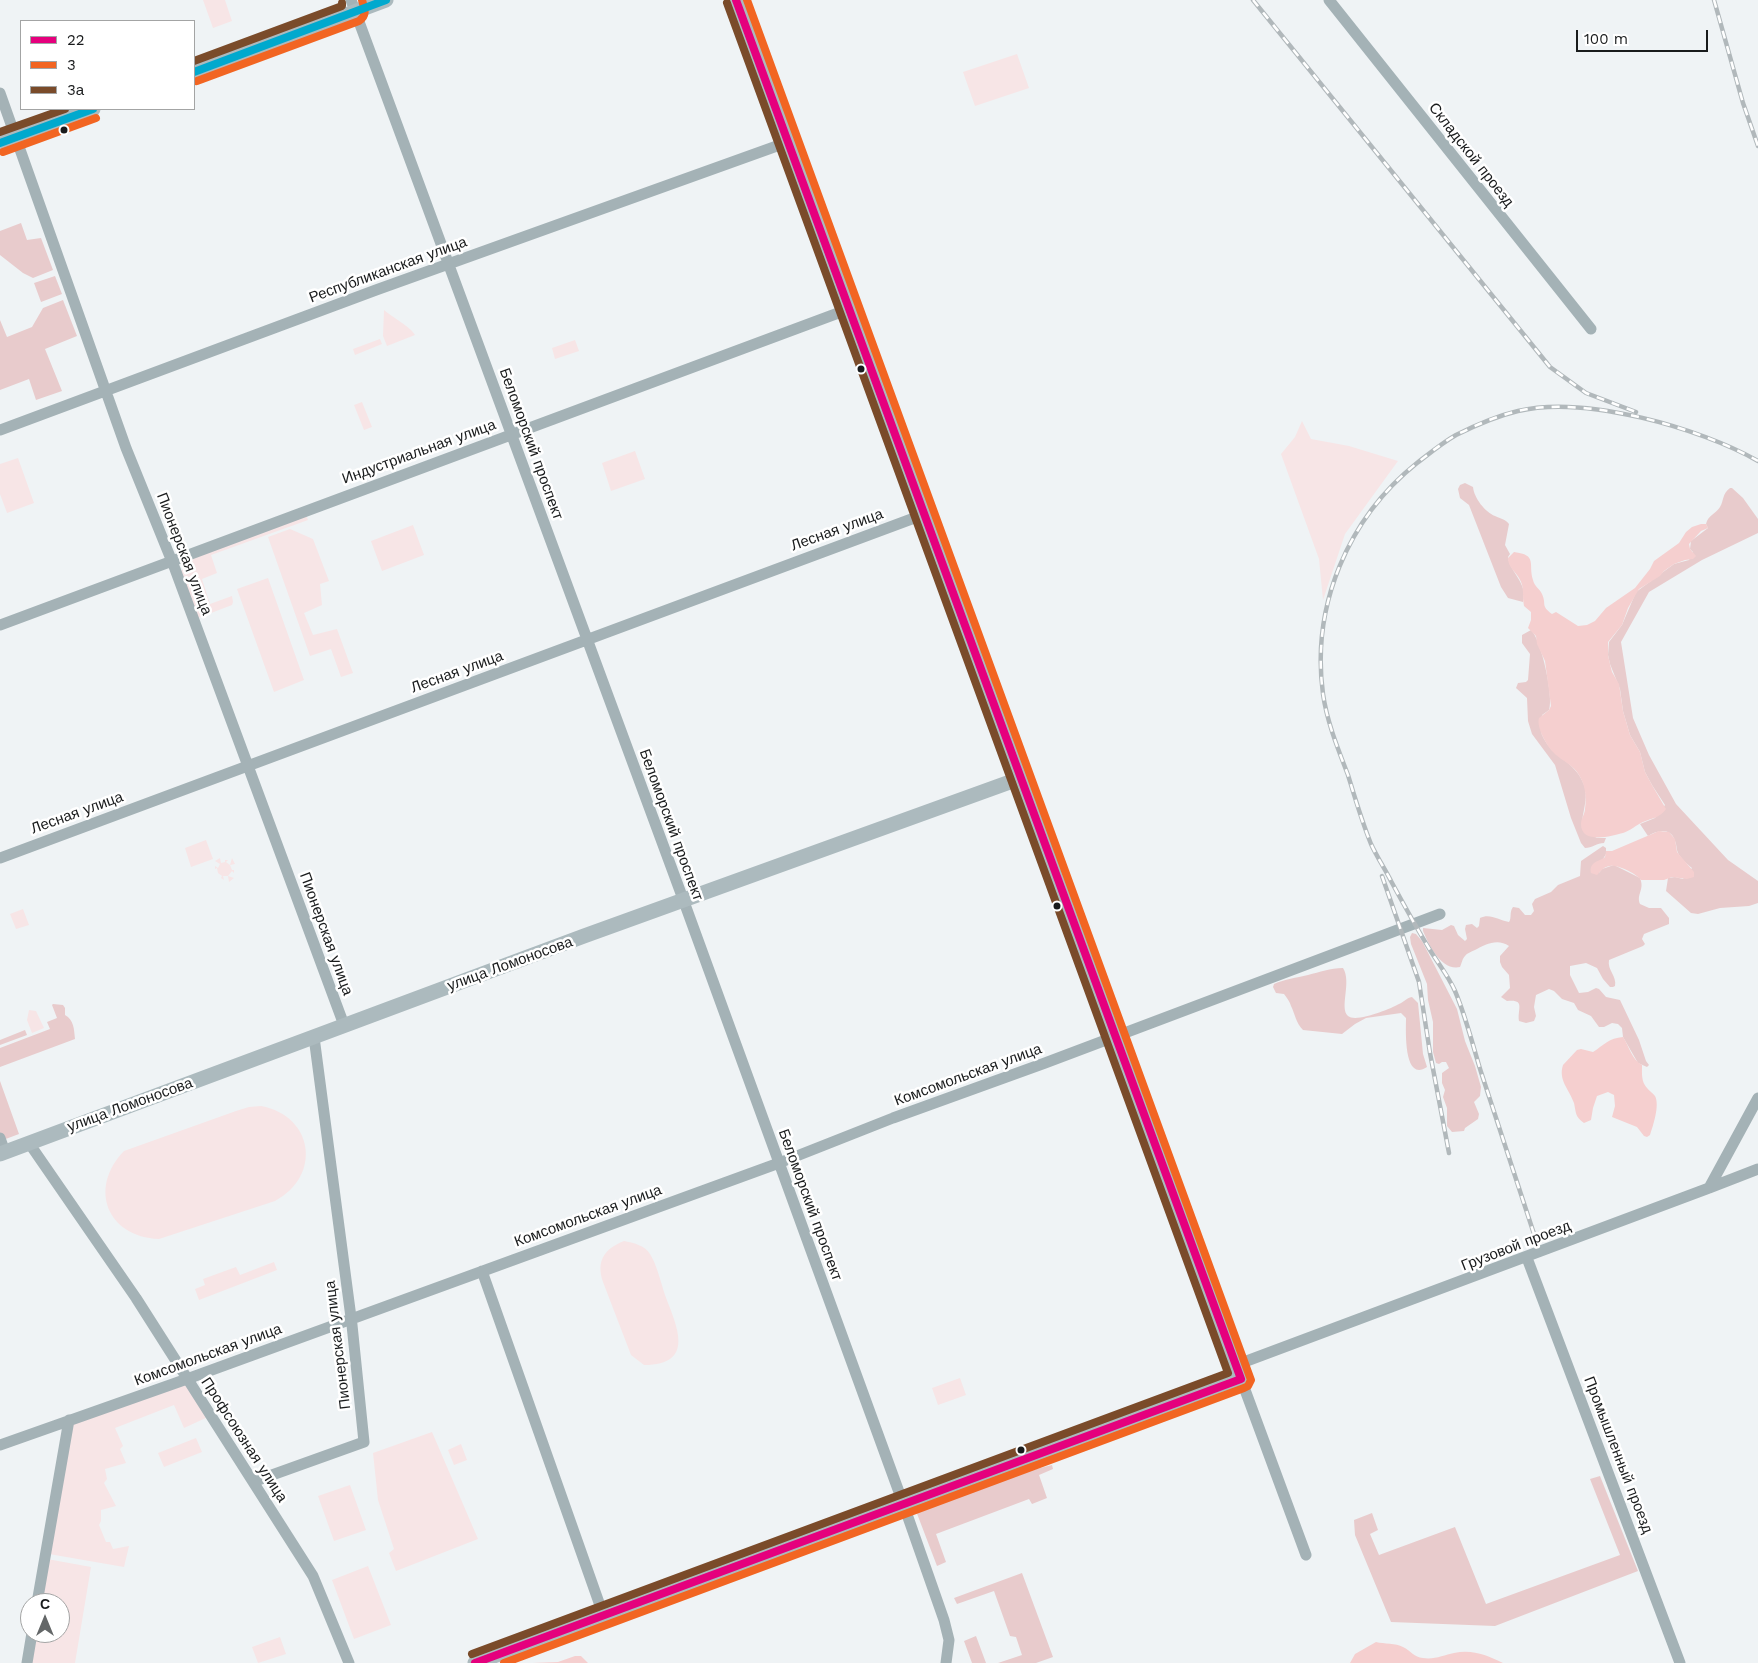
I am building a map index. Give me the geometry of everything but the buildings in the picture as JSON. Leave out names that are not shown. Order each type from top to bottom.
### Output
[{"type":"main road","points":[[195,72],[353,6],[386,0]]},
{"type":"main road","points":[[475,1663],[903,1503],[1239,1372],[736,0]]},
{"type":"main road","points":[[0,143],[91,110]]},
{"type":"main road","name":"улица Ломоносова","points":[[2,1148],[29,1143],[684,900],[1022,778]]},
{"type":"street","name":"Складской проезд","points":[[1329,0],[1591,329]]},
{"type":"street","name":"Беломорский проспект","points":[[353,6],[684,900],[903,1503],[944,1620],[949,1640],[946,1663]]},
{"type":"street","name":"Пионерская улица","points":[[0,93],[126,448],[172,560],[344,1025]]},
{"type":"street","name":"Республиканская улица","points":[[0,430],[449,264],[788,142]]},
{"type":"street","name":"Индустриальная улица","points":[[0,625],[849,308]]},
{"type":"street","name":"Лесная улица","points":[[0,858],[925,514]]},
{"type":"street","name":"Комсомольская улица","points":[[0,1445],[187,1379],[779,1163],[893,1118],[1440,914]]},
{"type":"street","name":"Пионерская улица","points":[[258,1480],[364,1442],[314,1037]]},
{"type":"street","points":[[1709,1188],[1758,1098]]},
{"type":"street","name":"Профсоюзная улица","points":[[29,1143],[136,1298],[314,1576],[350,1663]]},
{"type":"street","name":"Грузовой проезд","points":[[1239,1372],[1758,1169]]},
{"type":"street","name":"Промышленный проезд","points":[[1527,1258],[1680,1663]]},
{"type":"street","points":[[482,1271],[603,1614]]},
{"type":"street","points":[[1239,1372],[1306,1555]]},
{"type":"street","points":[[39,1593],[69,1420]]},
{"type":"street","points":[[28,1663],[31,1643]]},
{"type":"shaded area","points":[[203,0],[225,0],[232,21],[213,28]]},
{"type":"shaded area","points":[[1017,54],[1029,88],[975,106],[963,72]]},
{"type":"shaded area","points":[[21,223],[27,240],[41,238],[53,270],[33,278],[23,273],[0,255],[0,231]]},
{"type":"shaded area","points":[[55,276],[62,294],[41,302],[34,283]]},
{"type":"shaded area","points":[[63,300],[77,336],[45,349],[62,391],[36,400],[29,379],[0,390],[0,320],[7,337],[32,327],[43,308]]},
{"type":"shaded area","points":[[384,310],[406,325],[415,335],[387,346],[383,336]]},
{"type":"shaded area","points":[[380,339],[382,344],[355,355],[353,349]]},
{"type":"shaded area","points":[[575,340],[579,351],[555,359],[552,348]]},
{"type":"shaded area","points":[[362,402],[372,427],[364,430],[354,405]]},
{"type":"shaded area","points":[[1302,421],[1311,439],[1349,446],[1398,461],[1345,534],[1323,600],[1319,559],[1281,454],[1295,437]]},
{"type":"shaded area","points":[[635,451],[645,479],[611,491],[602,463]]},
{"type":"shaded area","points":[[18,458],[34,503],[7,513],[0,494],[0,464]]},
{"type":"shaded area","points":[[1465,483],[1473,487],[1478,500],[1487,511],[1509,524],[1505,545],[1510,554],[1508,557],[1512,569],[1523,589],[1523,602],[1508,598],[1501,587],[1469,505],[1460,498],[1458,489],[1460,485]]},
{"type":"shaded area","points":[[1730,488],[1743,498],[1758,519],[1758,533],[1702,560],[1649,592],[1621,642],[1633,718],[1649,755],[1676,804],[1728,860],[1758,881],[1758,903],[1749,906],[1720,908],[1698,914],[1691,913],[1666,891],[1668,878],[1683,879],[1692,868],[1679,855],[1673,837],[1670,833],[1663,831],[1655,832],[1648,836],[1640,824],[1655,818],[1665,805],[1645,772],[1640,752],[1630,735],[1623,711],[1620,689],[1608,655],[1609,642],[1622,625],[1636,592],[1674,564],[1689,560],[1693,552],[1690,549],[1691,541],[1708,528],[1707,521],[1720,507],[1724,495]]},
{"type":"shaded area","points":[[306,515],[308,520],[211,555],[217,573],[202,579],[210,604],[232,596],[233,602],[232,605],[198,618],[180,571],[192,566],[190,558]]},
{"type":"shaded area","points":[[1706,524],[1708,528],[1701,531],[1689,544],[1690,549],[1696,556],[1693,559],[1674,564],[1660,576],[1639,589],[1628,608],[1622,625],[1608,642],[1610,664],[1619,684],[1623,711],[1630,735],[1640,752],[1645,772],[1666,809],[1658,816],[1640,823],[1626,832],[1605,837],[1591,837],[1582,831],[1581,824],[1586,799],[1582,781],[1577,772],[1551,749],[1545,741],[1539,726],[1539,718],[1551,706],[1545,661],[1537,644],[1536,636],[1528,628],[1531,612],[1524,606],[1522,585],[1510,566],[1508,558],[1514,552],[1522,553],[1529,558],[1534,582],[1542,594],[1548,611],[1552,614],[1556,612],[1578,626],[1587,625],[1595,621],[1606,608],[1635,588],[1654,561],[1679,543],[1686,532],[1692,527]]},
{"type":"shaded area","points":[[413,525],[424,555],[382,571],[371,541]]},
{"type":"shaded area","points":[[290,529],[313,539],[329,581],[320,584],[322,605],[304,613],[313,635],[337,629],[353,673],[341,677],[331,649],[310,656],[268,537]]},
{"type":"shaded area","points":[[268,578],[304,680],[274,692],[237,589]]},
{"type":"shaded area","points":[[1531,630],[1539,644],[1550,693],[1549,710],[1542,715],[1542,735],[1546,743],[1580,777],[1584,785],[1586,797],[1582,821],[1584,831],[1597,838],[1606,838],[1604,843],[1585,848],[1581,843],[1571,818],[1555,765],[1532,734],[1528,721],[1527,698],[1516,688],[1518,683],[1528,680],[1530,654],[1522,643],[1522,635]]},
{"type":"shaded area","points":[[1659,831],[1669,832],[1675,839],[1677,852],[1694,872],[1694,877],[1687,879],[1672,877],[1664,880],[1641,880],[1627,870],[1617,866],[1604,868],[1597,875],[1591,873],[1593,864],[1605,857],[1606,851],[1612,851]]},
{"type":"shaded area","points":[[206,840],[213,859],[191,867],[185,848]]},
{"type":"shaded area","points":[[1603,846],[1606,848],[1606,854],[1599,873],[1602,869],[1614,865],[1640,878],[1642,886],[1639,897],[1640,904],[1649,908],[1661,908],[1669,918],[1669,924],[1644,934],[1642,939],[1645,944],[1643,946],[1609,960],[1609,967],[1615,979],[1615,986],[1610,987],[1597,968],[1586,963],[1570,966],[1570,975],[1579,993],[1588,992],[1596,988],[1606,997],[1620,1000],[1639,1040],[1649,1065],[1647,1067],[1638,1063],[1623,1037],[1622,1028],[1618,1024],[1612,1023],[1599,1027],[1591,1016],[1578,1010],[1574,1003],[1562,999],[1549,989],[1536,995],[1534,1007],[1536,1016],[1534,1021],[1526,1023],[1519,1021],[1519,1003],[1507,1001],[1501,997],[1510,988],[1509,975],[1500,962],[1500,956],[1509,946],[1500,942],[1487,944],[1467,954],[1463,958],[1460,967],[1453,967],[1447,965],[1437,956],[1423,931],[1423,928],[1442,930],[1451,925],[1454,926],[1458,935],[1465,941],[1467,939],[1466,925],[1472,924],[1477,928],[1480,918],[1491,917],[1509,922],[1513,907],[1519,908],[1525,915],[1531,915],[1534,911],[1532,904],[1535,899],[1551,892],[1558,885],[1580,876],[1581,861]]},
{"type":"shaded area","points":[[220,858],[221,863],[228,860],[226,862],[234,870],[234,873],[232,871],[228,876],[223,876],[224,880],[218,873],[217,868],[215,869],[215,866],[218,868],[220,864],[215,861]]},
{"type":"shaded area","points":[[232,858],[235,864],[230,865]]},
{"type":"shaded area","points":[[228,876],[234,878],[229,882]]},
{"type":"shaded area","points":[[23,909],[29,925],[16,929],[10,914]]},
{"type":"shaded area","points":[[1412,933],[1416,934],[1422,941],[1457,1009],[1465,1041],[1481,1087],[1480,1096],[1474,1102],[1479,1114],[1478,1119],[1465,1128],[1464,1131],[1452,1132],[1447,1126],[1447,1108],[1443,1097],[1445,1090],[1442,1083],[1442,1073],[1449,1068],[1446,1062],[1436,1063],[1433,1052],[1433,1022],[1428,1000],[1427,984],[1411,944],[1410,937]]},
{"type":"shaded area","points":[[1343,968],[1346,980],[1345,1007],[1348,1016],[1352,1018],[1365,1017],[1395,1006],[1412,997],[1418,1003],[1423,1054],[1427,1067],[1419,1070],[1414,1068],[1410,1061],[1406,1043],[1406,1018],[1401,1013],[1366,1018],[1342,1034],[1303,1030],[1287,998],[1284,994],[1276,993],[1273,987],[1274,984],[1286,980],[1329,969]]},
{"type":"shaded area","points":[[53,1004],[63,1005],[65,1008],[65,1015],[73,1025],[75,1039],[0,1067],[0,1048],[50,1029],[47,1022],[57,1018]]},
{"type":"shaded area","points":[[29,1010],[36,1011],[44,1028],[32,1033],[27,1020]]},
{"type":"shaded area","points":[[25,1030],[27,1035],[0,1045],[0,1040]]},
{"type":"shaded area","points":[[1623,1037],[1633,1056],[1642,1065],[1644,1083],[1656,1100],[1654,1121],[1650,1135],[1647,1137],[1637,1127],[1612,1117],[1615,1106],[1614,1095],[1608,1092],[1597,1096],[1591,1120],[1584,1123],[1581,1121],[1577,1116],[1574,1103],[1563,1080],[1563,1065],[1577,1050],[1593,1052],[1610,1040]]},
{"type":"shaded area","points":[[0,1081],[19,1134],[3,1140],[0,1133]]},
{"type":"shaded area","points":[[261,1106],[279,1112],[292,1122],[301,1134],[306,1148],[305,1163],[300,1177],[290,1190],[275,1201],[159,1239],[141,1236],[127,1230],[116,1220],[108,1208],[106,1195],[107,1180],[113,1165],[124,1151],[236,1111]]},
{"type":"shaded area","points":[[624,1241],[642,1246],[650,1254],[674,1319],[677,1330],[677,1351],[671,1358],[661,1363],[644,1365],[631,1355],[603,1282],[601,1262],[603,1257],[611,1248]]},
{"type":"shaded area","points":[[274,1262],[277,1270],[199,1300],[195,1289],[205,1285],[203,1279],[236,1267],[240,1275]]},
{"type":"shaded area","points":[[960,1378],[966,1395],[938,1405],[932,1388]]},
{"type":"shaded area","points":[[185,1382],[210,1416],[184,1428],[174,1405],[115,1428],[123,1446],[120,1449],[126,1463],[105,1469],[107,1479],[104,1483],[116,1506],[101,1510],[99,1525],[106,1542],[110,1542],[113,1549],[129,1546],[124,1567],[49,1554],[72,1422]]},
{"type":"shaded area","points":[[432,1432],[478,1539],[396,1571],[389,1553],[394,1549],[378,1500],[373,1453]]},
{"type":"shaded area","points":[[196,1438],[202,1452],[164,1467],[158,1453]]},
{"type":"shaded area","points":[[461,1444],[467,1460],[454,1465],[448,1450]]},
{"type":"shaded area","points":[[1052,1465],[1053,1469],[1039,1475],[1047,1498],[1032,1504],[1029,1499],[936,1534],[946,1562],[937,1566],[916,1511],[1009,1476]]},
{"type":"shaded area","points":[[1600,1476],[1638,1571],[1495,1626],[1391,1622],[1355,1535],[1354,1520],[1372,1513],[1378,1530],[1370,1534],[1379,1555],[1455,1527],[1486,1604],[1620,1555],[1590,1479]]},
{"type":"shaded area","points":[[350,1485],[366,1530],[334,1541],[318,1496]]},
{"type":"shaded area","points":[[47,1559],[91,1567],[75,1663],[30,1663],[33,1643],[70,1643],[70,1593],[42,1593]]},
{"type":"shaded area","points":[[368,1566],[391,1625],[354,1639],[332,1580]]},
{"type":"shaded area","points":[[1022,1573],[1053,1657],[1036,1663],[998,1663],[1022,1655],[1016,1637],[1010,1636],[994,1591],[957,1604],[954,1598]]},
{"type":"shaded area","points":[[976,1636],[986,1663],[972,1663],[964,1641]]},
{"type":"shaded area","points":[[280,1637],[286,1654],[258,1663],[252,1647]]},
{"type":"shaded area","points":[[1376,1642],[1400,1646],[1423,1658],[1473,1652],[1503,1663],[1350,1663],[1355,1654]]},
{"type":"shaded area","points":[[575,1656],[581,1656],[588,1663],[532,1663],[558,1662]]},
{"type":"railway","points":[[1253,0],[1550,367],[1586,393],[1636,412]]},
{"type":"railway","points":[[1714,0],[1743,103],[1758,146]]},
{"type":"railway","points":[[1534,1234],[1455,991],[1371,844],[1333,735],[1323,694],[1321,661],[1323,629],[1329,597],[1340,566],[1354,537],[1372,510],[1393,485],[1417,463],[1451,438],[1502,415],[1545,407],[1576,407],[1608,411],[1674,426],[1734,449],[1758,461]]},
{"type":"railway","points":[[1382,876],[1419,982],[1449,1153]]},
{"type":"transit line","name":"3","points":[[197,81],[359,21],[364,16],[362,0]]},
{"type":"transit line","points":[[195,72],[386,0]]},
{"type":"transit line","name":"22","points":[[736,0],[1241,1379]]},
{"type":"transit line","name":"3","points":[[504,1663],[1244,1388],[1248,1386],[1251,1380],[747,0]]},
{"type":"transit line","name":"3а","points":[[195,61],[342,6],[342,3]]},
{"type":"transit line","name":"3а","points":[[472,1654],[1228,1373],[727,3]]},
{"type":"transit line","name":"3а","points":[[0,132],[62,110]]},
{"type":"transit line","points":[[0,143],[90,110]]},
{"type":"transit line","name":"3","points":[[3,152],[96,118]]},
{"type":"transit line","name":"22","points":[[475,1663],[1241,1379]]}]
